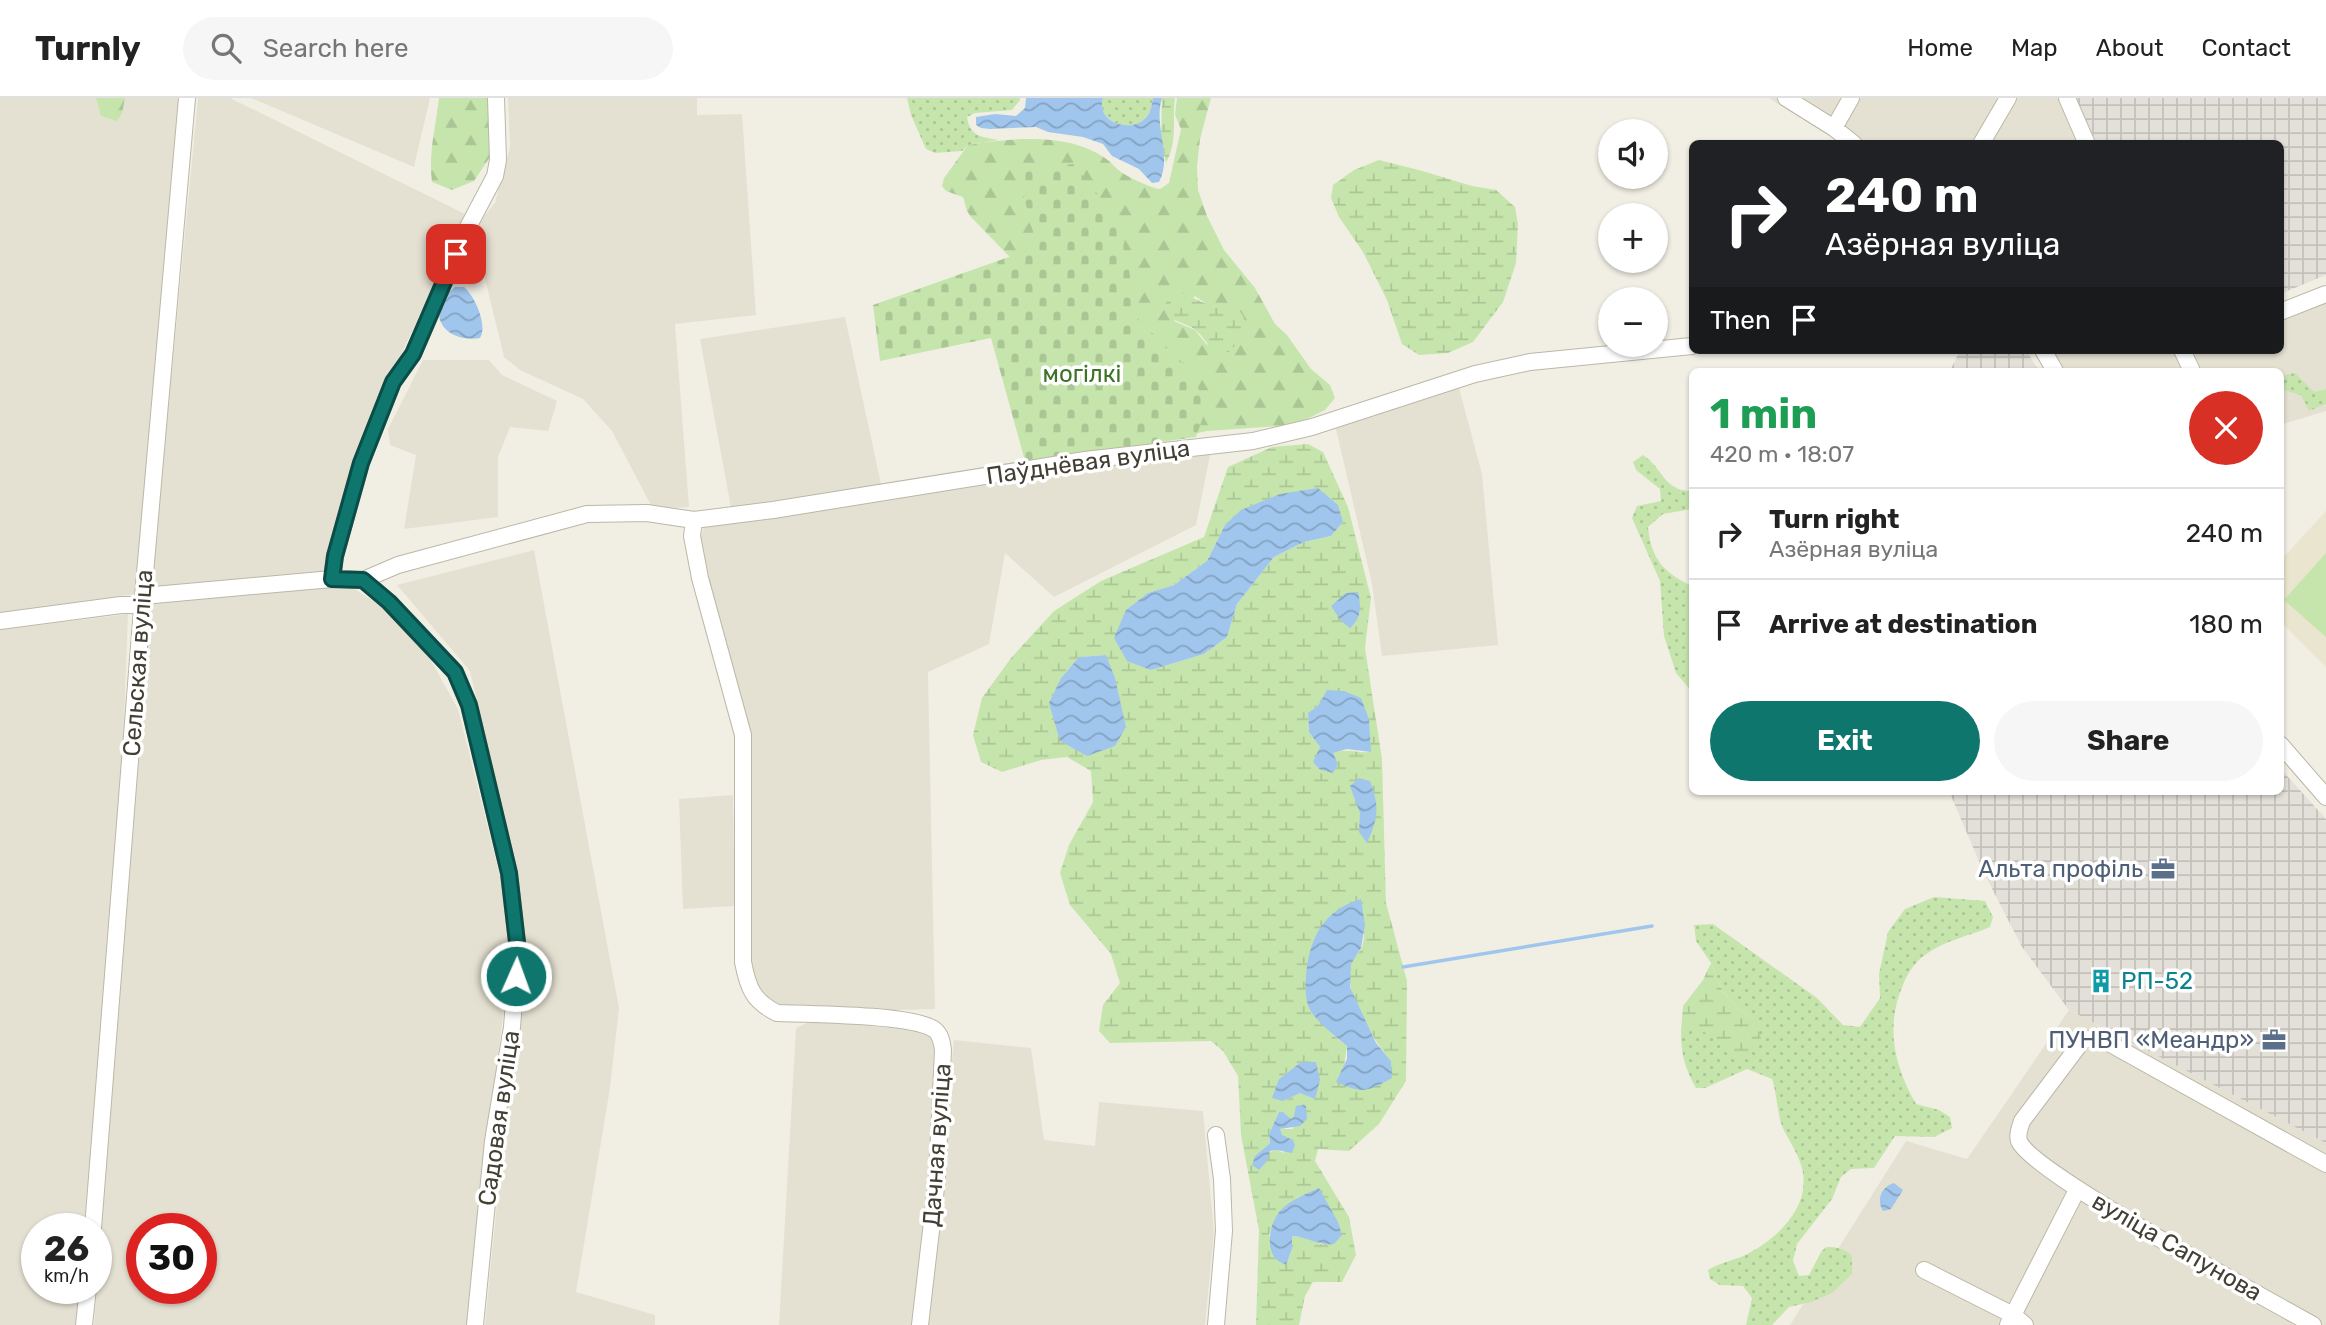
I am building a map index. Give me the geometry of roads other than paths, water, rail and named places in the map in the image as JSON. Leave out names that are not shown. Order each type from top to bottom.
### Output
[{"type":"street","name":"Сельская вуліца","points":[[94,1213],[143,600],[187,98]]},
{"type":"street","points":[[332,579],[335,556],[361,463],[393,382],[413,354],[467,229],[495,176],[499,160],[496,98]]},
{"type":"street","points":[[1786,98],[1849,140]]},
{"type":"street","points":[[1834,128],[1851,98]]},
{"type":"street","points":[[1983,140],[2008,98]]},
{"type":"street","points":[[2067,98],[2085,140]]},
{"type":"street","points":[[2284,310],[2326,294]]},
{"type":"street","name":"Паўднёвая вуліца","points":[[0,621],[143,600],[332,579],[363,580],[398,565],[587,514],[647,513],[694,520],[774,510],[1085,460],[1252,441],[1312,427],[1475,374],[1530,362],[1689,346]]},
{"type":"street","name":"Дачная вуліца","points":[[694,520],[692,536],[699,578],[743,735],[743,962],[747,981],[763,1006],[777,1013],[896,1020],[934,1029],[940,1037],[943,1050],[937,1179],[920,1325]]},
{"type":"street","name":"Садовая вуліца","points":[[363,580],[389,602],[455,672],[469,705],[509,873],[518,951],[512,1027],[493,1141],[475,1325]]},
{"type":"street","points":[[2284,749],[2326,797]]},
{"type":"street","name":"вуліца Сапунова","points":[[2313,1325],[2077,1190],[2028,1153],[2020,1141],[2019,1130],[2022,1121],[2083,1040],[2098,1037],[2326,1164]]},
{"type":"street","points":[[1216,1135],[1222,1179],[1224,1231],[1216,1325]]},
{"type":"street","points":[[1924,1270],[2015,1322],[2077,1190]]},
{"type":"street","points":[[84,1325],[86,1304]]},
{"type":"water","points":[[1026,98],[1103,98],[1102,107],[1110,120],[1126,125],[1142,121],[1149,113],[1153,98],[1162,98],[1160,119],[1164,162],[1159,182],[1152,183],[1139,169],[1112,156],[1103,144],[1083,137],[1048,132],[1036,127],[990,129],[976,125],[976,117],[995,114],[1016,116],[1025,108]]},
{"type":"water","points":[[455,287],[464,287],[476,304],[482,326],[480,338],[456,336],[442,324],[440,306],[445,296]]},
{"type":"water","points":[[1318,488],[1338,505],[1343,522],[1331,536],[1304,542],[1274,557],[1237,604],[1227,637],[1204,654],[1151,670],[1127,661],[1114,638],[1126,610],[1148,593],[1174,585],[1207,561],[1225,525],[1241,510],[1280,494]]},
{"type":"water","points":[[1358,592],[1360,611],[1350,628],[1341,621],[1331,606],[1346,593]]},
{"type":"water","points":[[1106,655],[1115,678],[1126,727],[1115,746],[1087,756],[1060,741],[1049,703],[1061,678],[1079,657]]},
{"type":"water","points":[[1327,690],[1344,691],[1361,698],[1369,719],[1371,752],[1347,749],[1333,753],[1338,764],[1333,773],[1319,769],[1313,762],[1320,747],[1309,732],[1308,713],[1318,706]]},
{"type":"water","points":[[1359,778],[1370,781],[1376,805],[1374,826],[1367,843],[1359,832],[1360,813],[1350,786]]},
{"type":"water","points":[[1361,899],[1365,925],[1361,948],[1351,964],[1350,987],[1376,1043],[1391,1061],[1392,1078],[1365,1090],[1336,1082],[1347,1059],[1347,1046],[1312,1013],[1306,990],[1308,963],[1320,928],[1337,910]]},
{"type":"water","points":[[1301,1062],[1316,1062],[1320,1080],[1315,1099],[1300,1093],[1283,1101],[1272,1098],[1279,1079]]},
{"type":"water","points":[[1296,1106],[1306,1106],[1307,1119],[1300,1126],[1280,1129],[1282,1135],[1293,1140],[1295,1145],[1292,1153],[1270,1151],[1267,1161],[1259,1170],[1252,1165],[1255,1156],[1270,1143],[1269,1134],[1279,1112],[1291,1119]]},
{"type":"water","points":[[1894,1183],[1903,1190],[1891,1209],[1883,1211],[1881,1194]]},
{"type":"water","points":[[1319,1188],[1338,1222],[1342,1235],[1334,1244],[1292,1236],[1292,1249],[1286,1265],[1276,1259],[1271,1248],[1270,1235],[1274,1222],[1288,1204]]},
{"type":"waterway","points":[[1403,967],[1652,926]]},
{"type":"place","name":"Альта профіль","points":[[2163,869]]},
{"type":"place","name":"РП-52","points":[[2101,981]]},
{"type":"place","name":"ПУНВП «Меандр»","points":[[2274,1040]]},
{"type":"park label","name":"могілкі","points":[[1082,374]]}]
